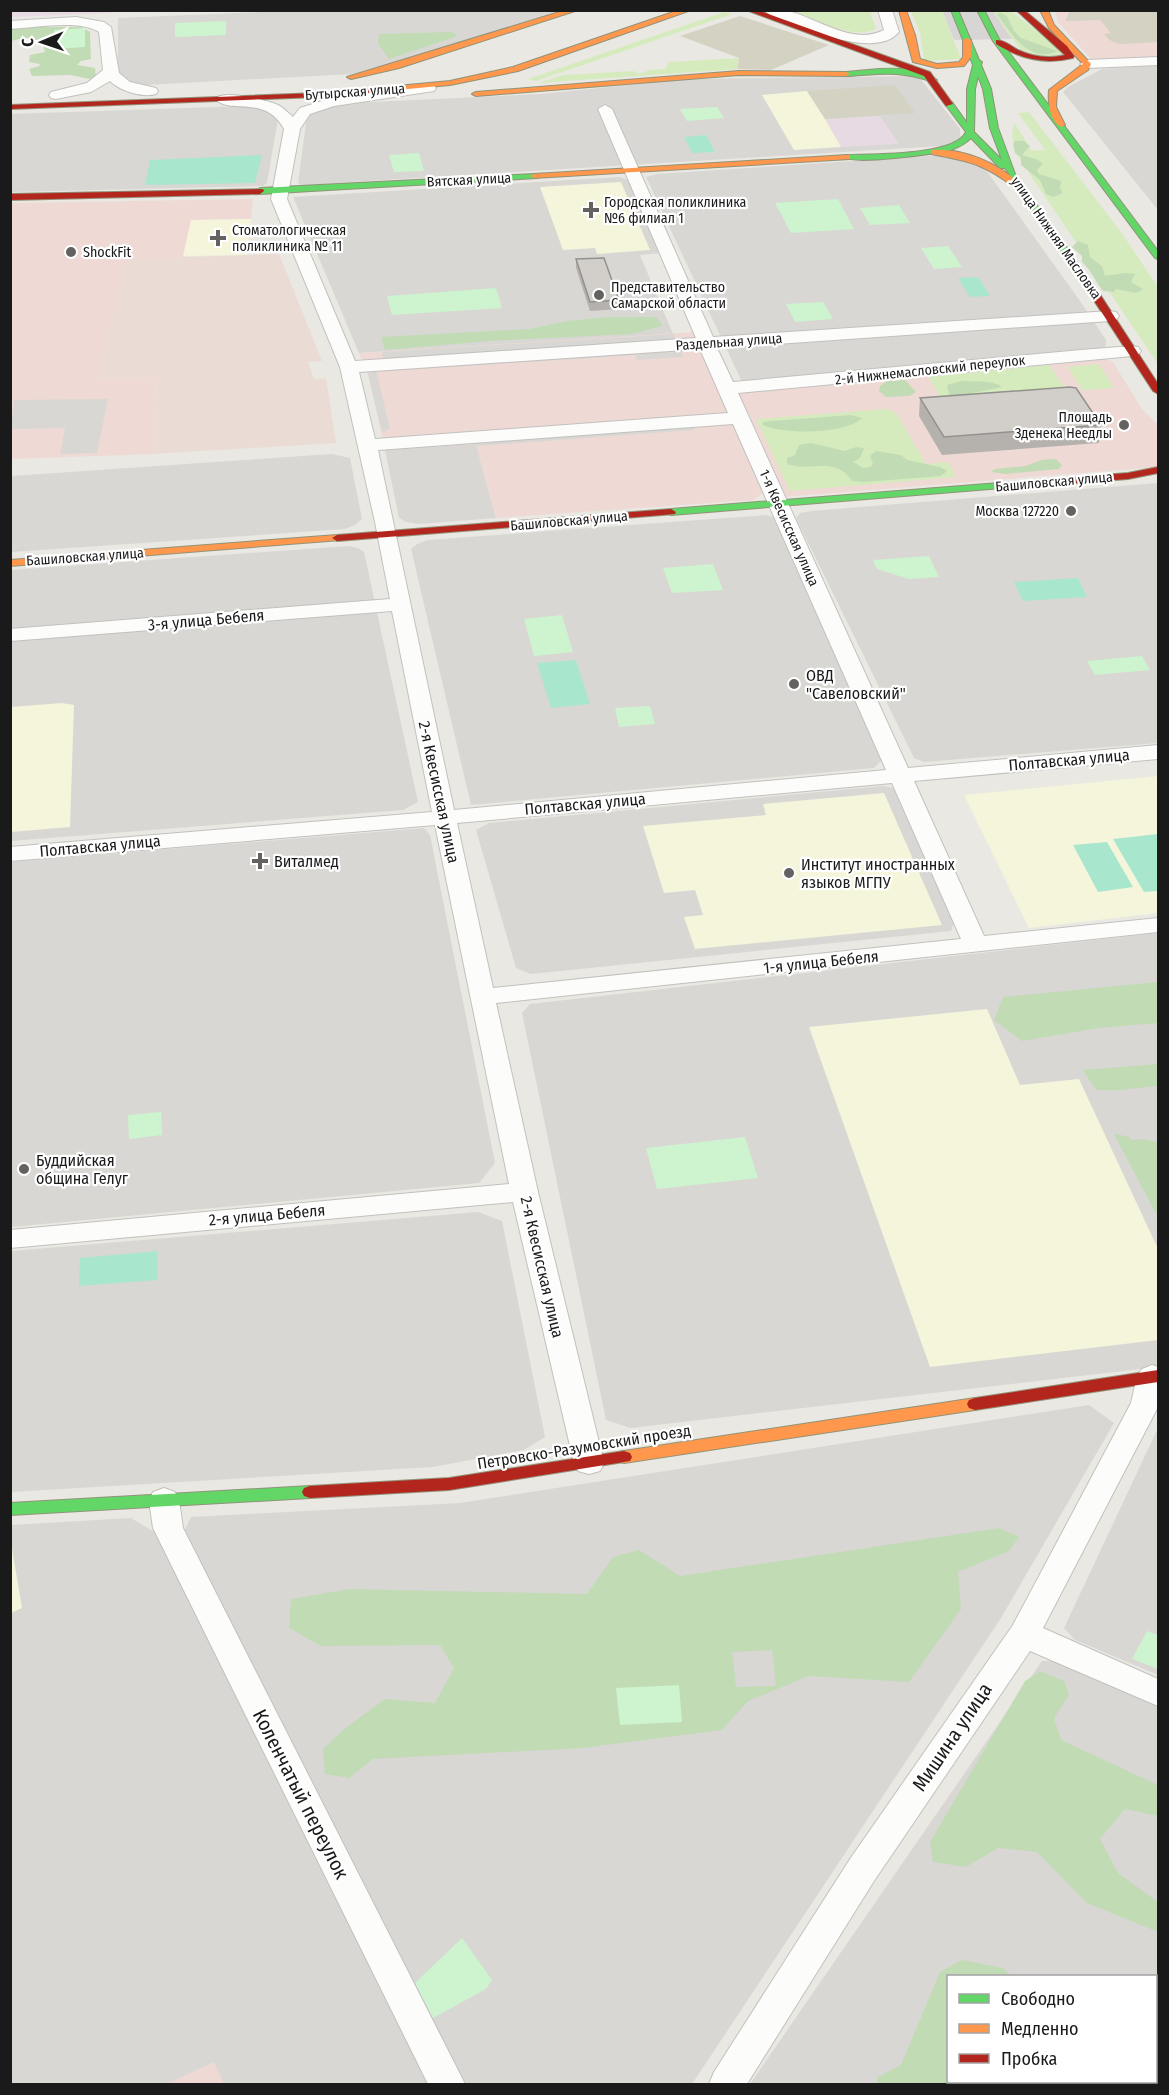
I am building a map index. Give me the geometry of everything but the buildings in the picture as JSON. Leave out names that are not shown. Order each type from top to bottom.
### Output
[{"type":"main road","points":[[334,79],[396,66],[575,10]]},
{"type":"main road","points":[[461,59],[457,54],[464,50],[590,10]]},
{"type":"main road","name":"Бутырская улица","points":[[10,107],[222,99],[268,92],[429,76],[516,57],[653,10]]},
{"type":"main road","name":"Бутырская улица","points":[[10,96],[151,91],[366,92],[450,83],[505,72],[688,10]]},
{"type":"main road","points":[[749,10],[927,74],[970,132],[1015,180]]},
{"type":"main road","points":[[902,10],[911,35],[916,60],[937,66],[955,66],[966,60],[967,40]]},
{"type":"main road","name":"улица Нижняя Масловка","points":[[954,10],[978,62],[987,89],[997,139],[1015,180],[1110,316],[1158,391]]},
{"type":"main road","points":[[980,10],[996,39],[1157,253]]},
{"type":"main road","points":[[996,39],[1014,51],[1035,59],[1058,59],[1070,56],[1064,48],[1019,10]]},
{"type":"main road","points":[[1028,10],[1082,53],[1087,64],[1085,68],[1053,90],[1052,107],[1061,127]]},
{"type":"main road","points":[[1044,10],[1046,19],[1060,34]]},
{"type":"main road","points":[[820,34],[858,44],[879,46],[903,44],[909,40],[911,35]]},
{"type":"main road","points":[[428,97],[474,90],[500,82],[560,55]]},
{"type":"main road","points":[[481,62],[516,57]]},
{"type":"main road","points":[[970,132],[972,86],[978,62]]},
{"type":"main road","points":[[268,92],[350,100],[428,97],[739,73],[816,75],[901,72],[925,75],[933,80]]},
{"type":"main road","points":[[268,92],[309,82]]},
{"type":"main road","name":"Вятская улица","points":[[927,152],[958,146],[967,140],[970,132]]},
{"type":"main road","name":"Вятская улица","points":[[10,196],[280,191],[927,152],[953,153],[973,158],[1015,180]]},
{"type":"main road","name":"Башиловская улица","points":[[1128,476],[1158,470]]},
{"type":"main road","name":"Башиловская улица","points":[[10,562],[387,535],[1128,476],[1158,477]]},
{"type":"main road","name":"Петровско-Разумовский проезд","points":[[10,1509],[448,1484],[1155,1376]]},
{"type":"street","points":[[770,10],[849,37],[872,39],[885,37],[892,32],[885,10]]},
{"type":"street","points":[[10,25],[81,22],[103,26],[106,30],[109,72],[106,78],[90,86],[56,95]]},
{"type":"street","points":[[1087,64],[1158,61]]},
{"type":"street","points":[[109,72],[118,82],[126,86],[151,91]]},
{"type":"street","points":[[292,129],[299,117],[313,107],[450,83]]},
{"type":"street","points":[[222,99],[252,102],[276,109],[287,117],[292,129]]},
{"type":"street","name":"1-я Квесисская улица","points":[[605,109],[739,418],[780,504],[976,945]]},
{"type":"street","name":"2-я Квесисская улица","points":[[292,129],[279,199],[349,368],[368,445],[524,1192],[589,1463]]},
{"type":"street","name":"Раздельная улица","points":[[349,368],[1110,316]]},
{"type":"street","name":"2-й Нижнемасловский переулок","points":[[727,388],[894,375],[1055,356],[1132,351]]},
{"type":"street","points":[[368,445],[739,418]]},
{"type":"street","name":"3-я улица Бебеля","points":[[10,635],[400,604]]},
{"type":"street","name":"Полтавская улица","points":[[10,854],[1158,752]]},
{"type":"street","name":"1-я улица Бебеля","points":[[483,997],[1158,925]]},
{"type":"street","name":"2-я улица Бебеля","points":[[10,1239],[524,1192]]},
{"type":"street","name":"Мишина улица","points":[[727,2085],[862,1870],[1024,1634],[1146,1403],[1155,1376]]},
{"type":"street","name":"Коленчатый переулок","points":[[164,1500],[168,1528],[447,2085]]},
{"type":"street","points":[[1024,1634],[1158,1693]]},
{"type":"shaded area","points":[[311,10],[564,11],[352,74],[145,85],[129,82],[118,71],[118,18]]},
{"type":"shaded area","points":[[11,11],[126,11],[109,13],[11,17]]},
{"type":"shaded area","points":[[942,11],[993,11],[1012,39],[954,40]]},
{"type":"shaded area","points":[[1055,11],[1158,11],[1158,58],[1100,61],[1091,59],[1058,22]]},
{"type":"shaded area","points":[[1070,11],[1158,11],[1158,42],[1120,44],[1109,40],[1104,34],[1111,33],[1100,20],[1065,21]]},
{"type":"shaded area","points":[[364,15],[365,24],[322,25],[321,16]]},
{"type":"shaded area","points":[[740,16],[829,45],[771,70],[737,69],[739,58],[680,36]]},
{"type":"shaded area","points":[[362,25],[366,50],[325,51],[321,27]]},
{"type":"shaded area","points":[[1158,65],[1158,210],[1063,92],[1102,69]]},
{"type":"shaded area","points":[[301,69],[301,72],[127,79],[127,76]]},
{"type":"shaded area","points":[[918,76],[960,129],[960,138],[942,146],[303,185],[298,183],[307,116],[316,108],[351,103],[541,94],[687,79]]},
{"type":"shaded area","points":[[895,85],[915,113],[825,119],[807,91]]},
{"type":"shaded area","points":[[807,91],[841,147],[794,150],[762,95]]},
{"type":"shaded area","points":[[246,106],[266,110],[278,119],[267,183],[263,186],[11,192],[10,114]]},
{"type":"shaded area","points":[[880,116],[899,144],[841,147],[825,119]]},
{"type":"shaded area","points":[[70,128],[67,150],[53,153],[39,169],[30,169],[38,129]]},
{"type":"shaded area","points":[[660,132],[669,153],[659,154],[661,159],[639,160],[628,134]]},
{"type":"shaded area","points":[[565,134],[567,140],[540,141],[541,147],[505,149],[501,137]]},
{"type":"shaded area","points":[[950,156],[986,170],[1080,301],[1106,340],[1106,346],[1094,350],[1003,356],[755,382],[741,380],[646,177],[657,174]]},
{"type":"shaded area","points":[[620,177],[628,180],[661,253],[640,255],[673,334],[359,353],[293,197]]},
{"type":"shaded area","name":"Городская поликлиника №6 филиал 1","points":[[621,182],[650,250],[597,254],[595,248],[563,250],[540,187]]},
{"type":"shaded area","points":[[253,199],[251,219],[192,220],[183,259],[97,378],[157,377],[154,454],[11,459],[10,203]]},
{"type":"shaded area","name":"Стоматологическая поликлиника № 11","points":[[251,219],[247,255],[183,256],[191,220]]},
{"type":"shaded area","points":[[279,254],[322,361],[308,362],[314,379],[326,378],[336,443],[154,454],[157,377],[97,378],[126,259]]},
{"type":"shaded area","points":[[947,295],[955,310],[941,311],[944,316],[911,318],[900,298]]},
{"type":"shaded area","points":[[694,332],[765,491],[754,500],[496,518],[476,444],[385,450],[368,374],[359,353]]},
{"type":"shaded area","points":[[673,334],[683,357],[637,360],[635,355],[385,371],[382,352]]},
{"type":"shaded area","points":[[1104,358],[1113,362],[1142,409],[1158,425],[1158,467],[783,497],[736,393]]},
{"type":"shaded area","points":[[376,370],[390,429],[382,432],[368,374]]},
{"type":"shaded area","points":[[108,399],[97,453],[60,454],[65,428],[11,429],[14,400]]},
{"type":"shaded area","points":[[692,424],[694,430],[476,446],[475,441]]},
{"type":"shaded area","points":[[476,444],[496,518],[418,524],[399,518],[385,450]]},
{"type":"shaded area","points":[[332,454],[350,458],[362,519],[345,529],[11,552],[11,476]]},
{"type":"shaded area","points":[[1158,483],[1158,743],[924,762],[914,758],[796,518],[800,513]]},
{"type":"shaded area","points":[[767,515],[777,518],[882,760],[874,768],[471,805],[411,549],[428,540]]},
{"type":"shaded area","points":[[349,546],[364,552],[418,802],[403,810],[11,841],[11,570]]},
{"type":"shaded area","points":[[554,585],[561,611],[505,615],[499,590]]},
{"type":"shaded area","points":[[707,657],[715,677],[625,684],[619,663]]},
{"type":"shaded area","points":[[533,665],[545,711],[573,709],[580,733],[539,736],[521,666]]},
{"type":"shaded area","points":[[62,703],[74,705],[70,827],[11,832],[11,707]]},
{"type":"shaded area","points":[[730,707],[736,724],[677,729],[672,711]]},
{"type":"shaded area","points":[[1158,776],[1158,913],[1029,928],[964,795]]},
{"type":"shaded area","points":[[883,786],[893,788],[954,923],[951,931],[531,974],[516,968],[476,830],[489,823]]},
{"type":"shaded area","name":"Институт иностранных языков МГПУ","points":[[884,793],[942,925],[695,949],[684,917],[703,915],[695,890],[664,893],[643,826],[766,815],[763,804]]},
{"type":"shaded area","points":[[424,828],[430,835],[495,1163],[479,1183],[11,1227],[11,862]]},
{"type":"shaded area","points":[[362,840],[367,888],[349,890],[345,842]]},
{"type":"shaded area","points":[[1158,933],[1158,1367],[631,1428],[606,1420],[522,1013],[530,1004]]},
{"type":"shaded area","points":[[987,1009],[1020,1085],[1079,1079],[1158,1249],[1158,1340],[930,1367],[809,1027]]},
{"type":"shaded area","points":[[673,1045],[681,1069],[619,1076],[612,1052]]},
{"type":"shaded area","points":[[1158,1086],[1158,1138],[1131,1140],[1109,1091]]},
{"type":"shaded area","points":[[478,1212],[502,1221],[545,1437],[524,1450],[433,1467],[11,1492],[11,1251]]},
{"type":"shaded area","points":[[307,1237],[310,1316],[238,1322],[163,1292],[163,1248]]},
{"type":"shaded area","points":[[863,1255],[876,1293],[835,1298],[822,1259]]},
{"type":"shaded area","points":[[1089,1405],[1114,1423],[1001,1618],[692,2084],[458,2084],[183,1533],[191,1517],[460,1503]]},
{"type":"shaded area","points":[[1158,1428],[1158,1675],[1075,1640],[1064,1628]]},
{"type":"shaded area","points":[[131,1518],[156,1533],[438,2084],[11,2084],[11,1525]]},
{"type":"shaded area","points":[[11,1543],[22,1608],[10,1613]]},
{"type":"shaded area","points":[[772,1650],[776,1686],[736,1687],[732,1652]]},
{"type":"shaded area","points":[[1042,1661],[1064,1661],[1158,1703],[1158,2084],[750,2084]]},
{"type":"shaded area","points":[[817,1774],[821,1805],[771,1807],[768,1776]]},
{"type":"shaded area","points":[[55,1858],[79,1913],[11,1945],[11,1876]]},
{"type":"shaded area","points":[[484,1886],[485,1908],[430,1957],[398,1892]]},
{"type":"shaded area","points":[[214,2062],[224,2084],[167,2084]]},
{"type":"green space","points":[[791,11],[870,11],[876,29],[867,32],[846,30]]},
{"type":"green space","points":[[911,11],[942,11],[961,59],[924,61],[920,33]]},
{"type":"green space","points":[[993,11],[1011,11],[1065,53],[1045,57],[1020,49]]},
{"type":"green space","points":[[724,12],[732,14],[536,81],[528,79]]},
{"type":"green space","points":[[997,14],[1007,16],[1014,31],[1021,38],[1057,51],[1038,54],[1029,50],[1014,37]]},
{"type":"green space","points":[[226,21],[226,35],[175,37],[175,23]]},
{"type":"green space","points":[[81,27],[90,32],[91,59],[81,61],[77,65],[95,68],[96,77],[89,79],[71,75],[32,76],[29,69],[40,64],[29,62],[30,55],[45,52],[42,42],[24,38],[11,41],[11,29]]},
{"type":"green space","points":[[85,28],[85,47],[54,49],[54,30]]},
{"type":"green space","points":[[451,32],[458,36],[389,59],[378,44],[379,34]]},
{"type":"green space","points":[[739,58],[737,69],[538,83],[563,75],[633,71],[639,74],[650,70],[665,69],[669,62]]},
{"type":"green space","points":[[717,107],[724,118],[687,121],[680,109]]},
{"type":"green space","points":[[1029,112],[1121,232],[1158,287],[1158,364],[1019,158],[1012,137],[1014,122],[1032,151],[1045,150],[1018,113]]},
{"type":"green space","points":[[706,135],[715,152],[692,153],[684,137]]},
{"type":"green space","points":[[1015,141],[1024,141],[1030,146],[1022,155],[1043,164],[1037,170],[1039,174],[1061,181],[1060,189],[1063,193],[1053,197],[1046,194],[1040,180],[1021,165],[1021,157],[1015,153],[1013,144]]},
{"type":"green space","points":[[419,153],[424,171],[394,172],[389,155]]},
{"type":"green space","points":[[262,155],[255,183],[145,185],[150,160]]},
{"type":"green space","points":[[838,199],[854,229],[791,233],[775,203]]},
{"type":"green space","points":[[899,205],[910,223],[870,225],[860,208]]},
{"type":"green space","points":[[1078,241],[1088,245],[1090,257],[1102,266],[1105,276],[1135,274],[1131,282],[1143,289],[1136,293],[1116,289],[1114,292],[1103,291],[1082,262],[1082,256],[1072,247]]},
{"type":"green space","points":[[948,246],[962,267],[934,269],[921,248]]},
{"type":"green space","points":[[978,277],[990,296],[970,297],[958,278]]},
{"type":"green space","points":[[496,288],[502,308],[392,315],[387,296]]},
{"type":"green space","points":[[823,302],[833,319],[795,322],[786,304]]},
{"type":"green space","points":[[611,317],[656,317],[663,326],[631,334],[489,341],[385,350],[381,337],[530,329],[566,321]]},
{"type":"green space","points":[[1099,364],[1114,388],[1082,390],[1068,367]]},
{"type":"green space","points":[[1049,365],[1067,391],[943,401],[928,377]]},
{"type":"green space","points":[[905,380],[916,392],[909,396],[886,397],[879,391],[880,386],[887,381]]},
{"type":"green space","points":[[961,381],[988,382],[1002,387],[958,396],[949,395],[947,385]]},
{"type":"green space","points":[[887,409],[896,413],[926,464],[948,462],[956,477],[790,491],[756,419]]},
{"type":"green space","points":[[851,415],[862,418],[843,427],[829,430],[785,430],[763,425],[763,422],[771,421]]},
{"type":"green space","points":[[811,443],[845,451],[856,447],[864,448],[860,458],[853,462],[863,468],[873,464],[870,456],[876,451],[901,455],[907,460],[940,467],[947,471],[941,476],[864,482],[852,481],[845,473],[830,467],[787,464],[787,458],[795,455],[799,445]]},
{"type":"green space","points":[[1056,459],[1062,465],[1059,469],[1006,474],[991,472],[995,469],[1026,466],[1041,460]]},
{"type":"green space","points":[[929,556],[939,577],[909,579],[877,569],[873,560]]},
{"type":"green space","points":[[713,564],[723,590],[672,593],[663,568]]},
{"type":"green space","points":[[1078,578],[1087,597],[1023,601],[1014,582]]},
{"type":"green space","points":[[562,615],[573,652],[534,656],[524,619]]},
{"type":"green space","points":[[1142,656],[1150,670],[1095,675],[1087,661]]},
{"type":"green space","points":[[576,660],[590,704],[551,708],[537,663]]},
{"type":"green space","points":[[650,706],[655,724],[619,727],[615,708]]},
{"type":"green space","points":[[1158,834],[1158,891],[1144,892],[1113,839]]},
{"type":"green space","points":[[1107,842],[1133,887],[1098,892],[1073,845]]},
{"type":"green space","points":[[1158,982],[1158,1023],[1099,1028],[1022,1041],[994,1020],[1003,997]]},
{"type":"green space","points":[[1158,1064],[1158,1089],[1138,1091],[1096,1090],[1083,1070]]},
{"type":"green space","points":[[161,1112],[162,1135],[129,1139],[128,1115]]},
{"type":"green space","points":[[1114,1134],[1158,1142],[1158,1214],[1155,1212]]},
{"type":"green space","points":[[745,1137],[758,1178],[657,1189],[646,1148]]},
{"type":"green space","points":[[157,1251],[157,1280],[79,1286],[80,1258]]},
{"type":"green space","points":[[999,1528],[1019,1537],[1009,1551],[958,1572],[961,1609],[909,1682],[809,1676],[748,1701],[722,1730],[583,1748],[373,1759],[349,1778],[325,1774],[323,1749],[343,1730],[385,1699],[435,1703],[454,1668],[440,1645],[321,1646],[289,1628],[291,1599],[350,1589],[587,1594],[613,1557],[639,1550],[680,1576]]},
{"type":"green space","points":[[1147,1631],[1158,1635],[1158,1669],[1132,1659]]},
{"type":"green space","points":[[1040,1671],[1064,1681],[1069,1695],[1054,1718],[1061,1740],[1158,1785],[1158,1816],[1125,1809],[1100,1839],[1118,1873],[1158,1902],[1158,1932],[1087,1903],[1037,1852],[998,1848],[966,1867],[933,1862],[930,1842],[1025,1681]]},
{"type":"green space","points":[[679,1685],[682,1722],[620,1725],[616,1688]]},
{"type":"green space","points":[[462,1938],[492,1980],[486,1989],[433,2018],[415,1983]]},
{"type":"green space","points":[[962,1960],[1003,1968],[1010,1975],[947,1975],[947,2083],[1109,2084],[877,2084],[878,2077],[901,2065],[940,1972]]},
{"type":"traffic: fast","points":[[954,10],[987,89],[994,128],[1011,174],[1096,296]]},
{"type":"traffic: fast","points":[[980,10],[996,39],[1158,256]]},
{"type":"traffic: fast","points":[[847,157],[913,154],[950,148],[962,143],[969,136],[970,131],[971,89],[978,62]]},
{"type":"traffic: fast","points":[[846,74],[902,71],[924,75],[933,80]]},
{"type":"traffic: fast","points":[[949,104],[970,132],[1003,166]]},
{"type":"traffic: fast","points":[[260,191],[534,176]]},
{"type":"traffic: fast","points":[[671,512],[1049,482]]},
{"type":"traffic: fast","points":[[10,1509],[310,1492]]},
{"type":"traffic: slow","points":[[351,77],[396,66],[575,10]]},
{"type":"traffic: slow","points":[[376,90],[450,83],[515,69],[688,10]]},
{"type":"traffic: slow","points":[[902,10],[911,35],[916,60],[937,66],[961,64],[967,57],[967,40]]},
{"type":"traffic: slow","points":[[1044,10],[1051,26],[1087,64],[1085,68],[1053,90],[1052,107],[1061,125]]},
{"type":"traffic: slow","points":[[476,94],[739,73],[846,74]]},
{"type":"traffic: slow","points":[[934,152],[958,155],[979,162],[999,172],[1018,186]]},
{"type":"traffic: slow","points":[[534,176],[847,157]]},
{"type":"traffic: slow","points":[[10,563],[337,538]]},
{"type":"traffic: slow","points":[[624,1457],[975,1404]]},
{"type":"traffic: jam","points":[[749,10],[927,74],[949,104]]},
{"type":"traffic: jam","points":[[999,42],[1033,58],[1051,60],[1070,56],[1064,48],[1019,10]]},
{"type":"traffic: jam","points":[[10,107],[318,95],[376,90]]},
{"type":"traffic: jam","points":[[10,197],[260,191]]},
{"type":"traffic: jam","points":[[1096,296],[1158,391]]},
{"type":"traffic: jam","points":[[1049,482],[1128,476],[1158,470]]},
{"type":"traffic: jam","points":[[337,538],[671,512]]},
{"type":"traffic: jam","points":[[975,1404],[1158,1376]]},
{"type":"traffic: jam","points":[[310,1492],[449,1484],[624,1457]]},
{"type":"place","name":"Городская поликлиника №6 филиал 1","points":[[591,210]]},
{"type":"place","name":"Стоматологическая поликлиника № 11","points":[[218,238]]},
{"type":"place","name":"ShockFit","points":[[71,252]]},
{"type":"place","name":"Представительство Самарской области","points":[[599,295]]},
{"type":"place","name":"Площадь Зденека Неедлы","points":[[1124,425]]},
{"type":"place","name":"Москва 127220","points":[[1071,511]]},
{"type":"place","name":"ОВД \"Савеловский\"","points":[[794,684]]},
{"type":"place","name":"Виталмед","points":[[260,861]]},
{"type":"place","name":"Институт иностранных языков МГПУ","points":[[789,873]]},
{"type":"place","name":"Буддийская община Гелуг","points":[[24,1169]]}]
